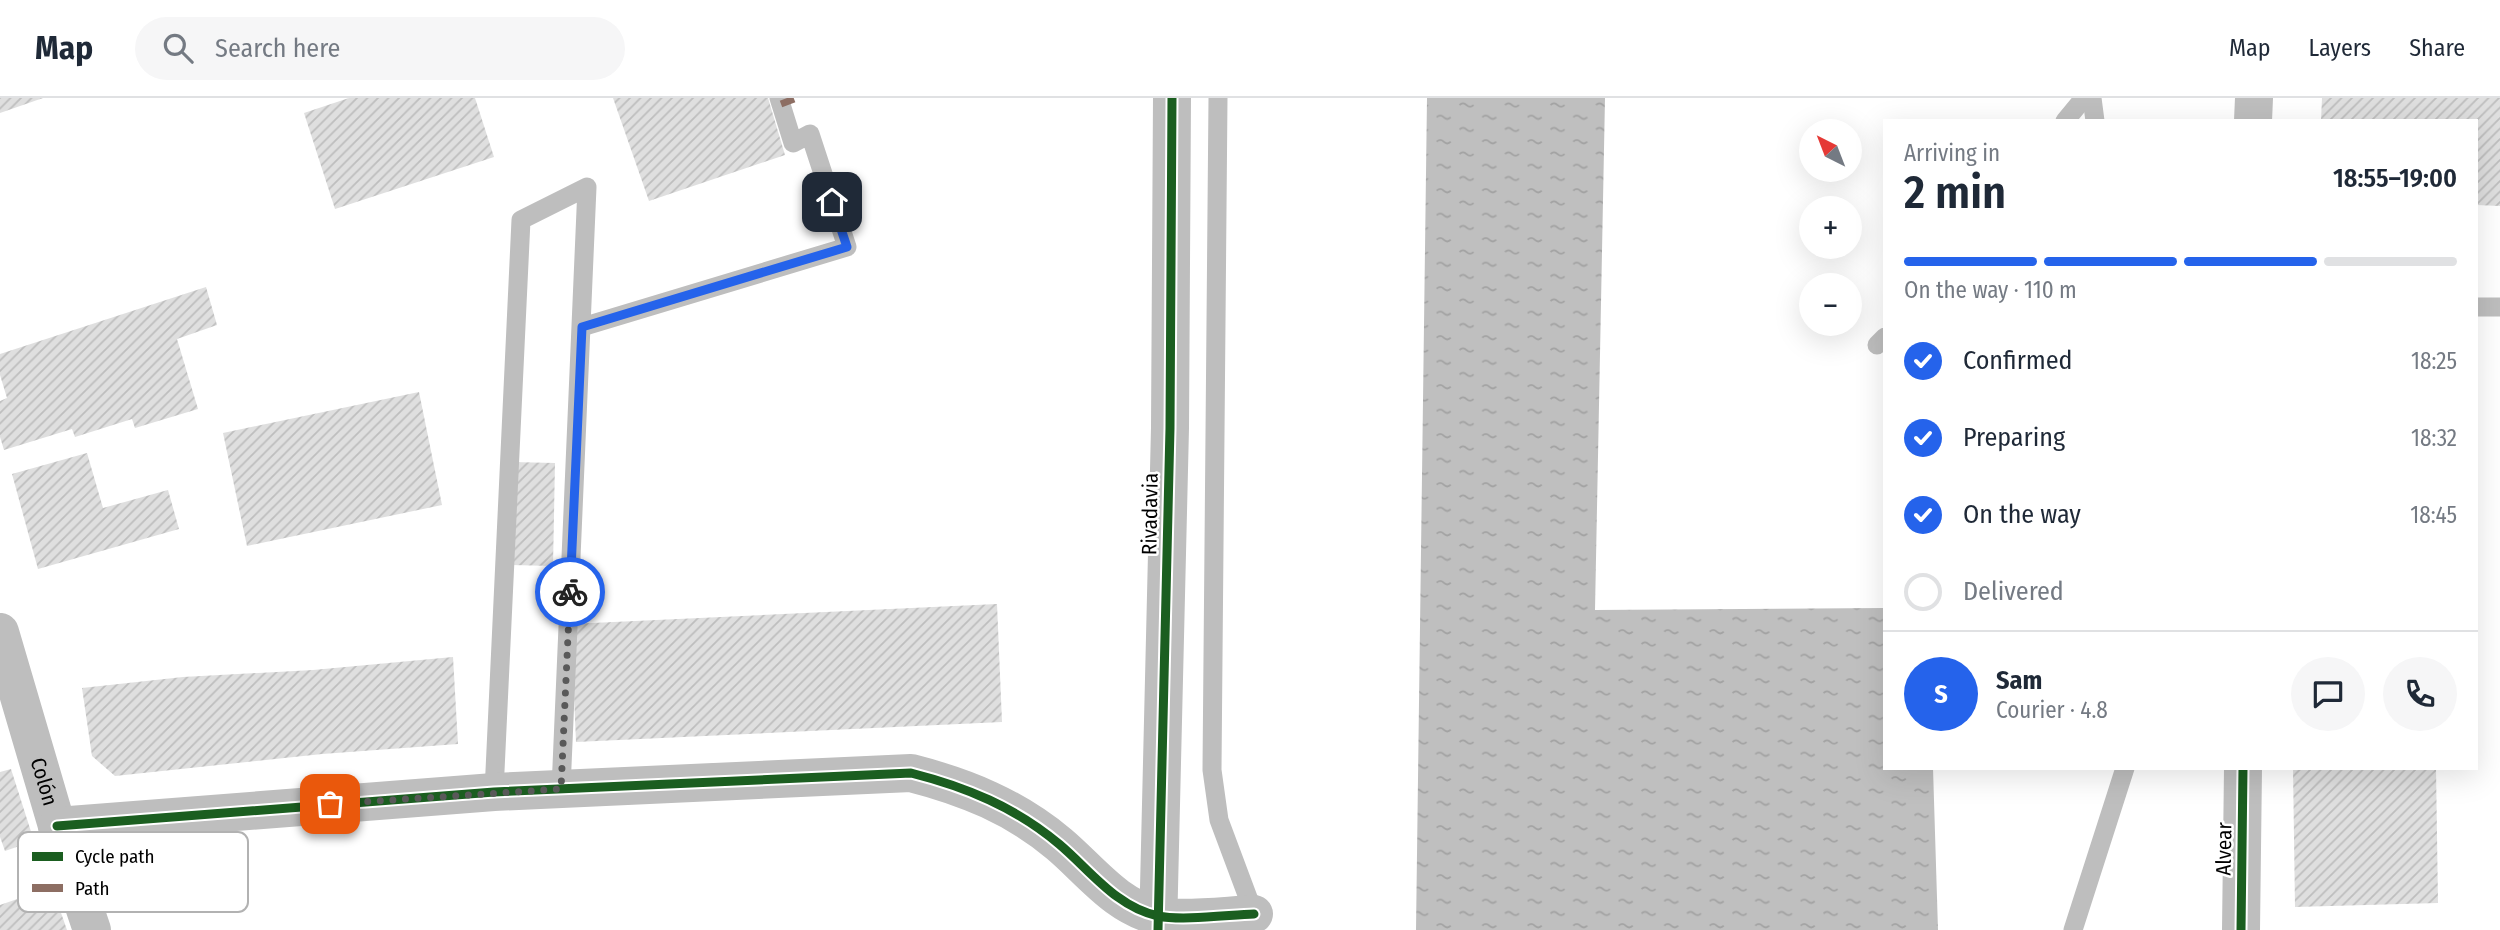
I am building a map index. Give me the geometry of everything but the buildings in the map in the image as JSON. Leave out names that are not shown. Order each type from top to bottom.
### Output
[{"type":"street","name":"Rivadavia","points":[[1158,923],[1170,428],[1172,98]]},
{"type":"street","points":[[2253,119],[2254,98]]},
{"type":"street","name":"Colón","points":[[0,632],[59,832]]},
{"type":"street","name":"Alvear","points":[[2241,930],[2243,770]]},
{"type":"street","points":[[57,826],[494,792],[911,773],[957,785],[1005,807],[1058,844],[1120,900],[1158,923],[1257,922]]},
{"type":"street","name":"Colón","points":[[86,912],[92,930]]},
{"type":"lane","points":[[582,327],[847,247],[810,134],[793,143],[779,98]]},
{"type":"lane","points":[[1218,98],[1212,770],[1219,820],[1257,922]]},
{"type":"lane","points":[[2067,119],[2084,98]]},
{"type":"lane","points":[[2092,98],[2095,119]]},
{"type":"lane","points":[[494,792],[521,220],[587,187],[561,789]]},
{"type":"lane","points":[[2478,307],[2500,307]]},
{"type":"lane","points":[[2073,930],[2124,770]]},
{"type":"water","points":[[1427,98],[1605,98],[1595,610],[1883,608],[1883,770],[1933,770],[1938,930],[1416,930]]},
{"type":"marked path","points":[[781,104],[797,98]]},
{"type":"cycle path","points":[[1158,930],[1170,428],[1172,98]]},
{"type":"cycle path","points":[[2241,930],[2243,770]]},
{"type":"cycle path","points":[[57,826],[494,792],[911,773],[970,792],[1025,819],[1059,844],[1116,896],[1143,911],[1179,918],[1254,914]]},
{"type":"way so far","points":[[330,804],[561,789],[570,592]]},
{"type":"route","points":[[570,592],[582,327],[847,247],[832,202]]}]
